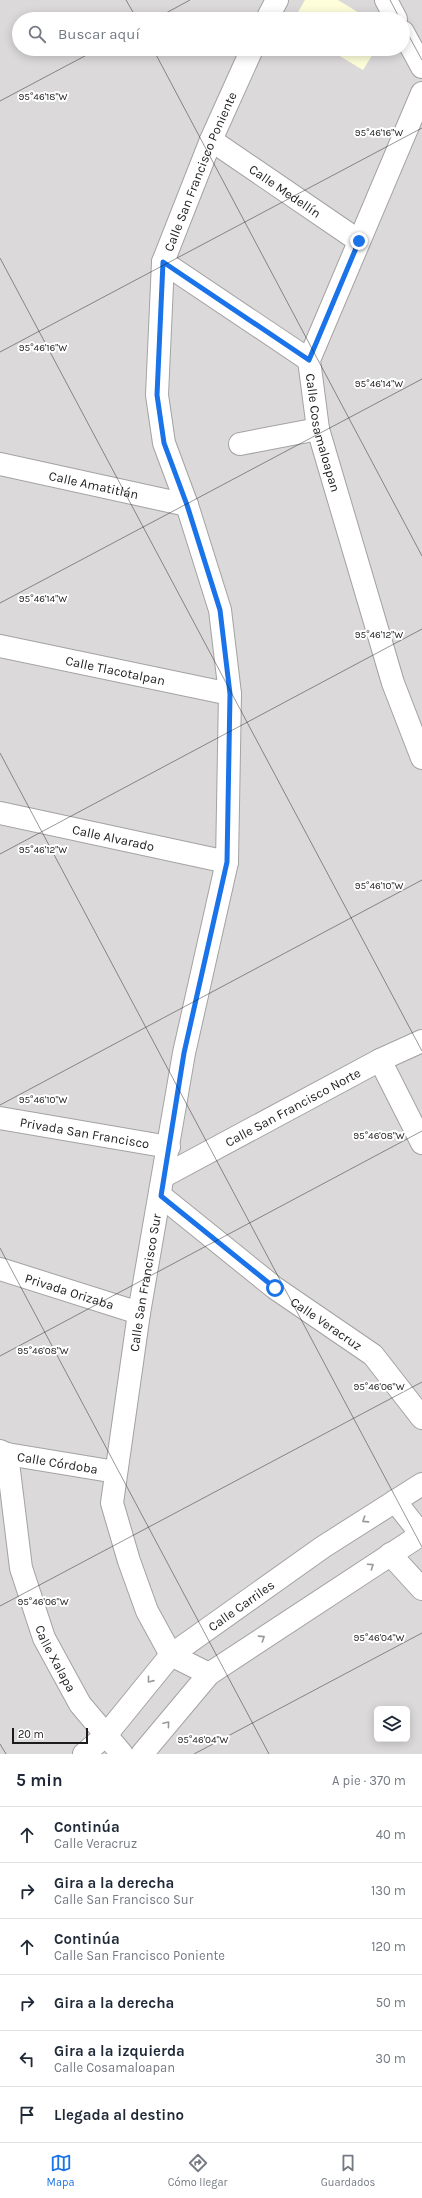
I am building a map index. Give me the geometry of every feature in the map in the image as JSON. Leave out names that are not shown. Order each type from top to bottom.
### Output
[{"type":"street","points":[[270,12],[276,0]]},
{"type":"street","points":[[386,0],[392,12]]},
{"type":"street","points":[[410,45],[422,67]]},
{"type":"street","name":"Calle San Francisco Poniente","points":[[230,694],[220,610],[187,505],[164,443],[157,395],[163,262],[211,140],[249,56]]},
{"type":"street","name":"Calle Cosamaloapan","points":[[422,93],[309,360],[318,429],[394,683],[422,758]]},
{"type":"street","name":"Calle Medellín","points":[[211,140],[359,241]]},
{"type":"street","points":[[163,262],[309,360]]},
{"type":"street","points":[[240,444],[318,429]]},
{"type":"street","name":"Calle Amatitlán","points":[[0,464],[187,505]]},
{"type":"street","name":"Calle Tlacotalpan","points":[[0,646],[230,694]]},
{"type":"street","name":"Calle San Francisco Sur","points":[[171,1655],[147,1611],[129,1561],[112,1503],[139,1313],[169,1148],[184,1053],[227,862],[230,694]]},
{"type":"street","name":"Calle Alvarado","points":[[0,814],[227,862]]},
{"type":"street","name":"Calle San Francisco Norte","points":[[162,1186],[380,1060],[422,1041]]},
{"type":"street","points":[[380,1060],[422,1143]]},
{"type":"street","name":"Privada San Francisco","points":[[0,1118],[169,1148]]},
{"type":"street","name":"Calle Veracruz","points":[[162,1186],[275,1288],[373,1355],[422,1418]]},
{"type":"street","name":"Privada Orizaba","points":[[0,1269],[139,1313]]},
{"type":"street","name":"Calle Córdoba","points":[[4,1452],[116,1472]]},
{"type":"street","name":"Calle Xalapa","points":[[4,1452],[21,1568],[44,1638],[80,1704],[122,1754]]},
{"type":"street","name":"Calle Carriles","points":[[84,1754],[106,1735],[171,1655],[323,1547],[422,1484]]},
{"type":"street","points":[[142,1754],[209,1674],[422,1534],[395,1501]]},
{"type":"street","points":[[390,1554],[422,1589]]},
{"type":"street","points":[[171,1655],[209,1674]]},
{"type":"shaded area","points":[[0,0],[422,0],[422,1754],[0,1754]]},
{"type":"shaded area","points":[[305,0],[338,0],[358,12],[298,12]]},
{"type":"shaded area","points":[[340,56],[372,56],[363,70]]},
{"type":"route","points":[[275,1288],[161,1196],[184,1053],[227,862],[230,694],[220,610],[187,505],[164,443],[157,395],[163,262],[309,360],[359,241]]}]
